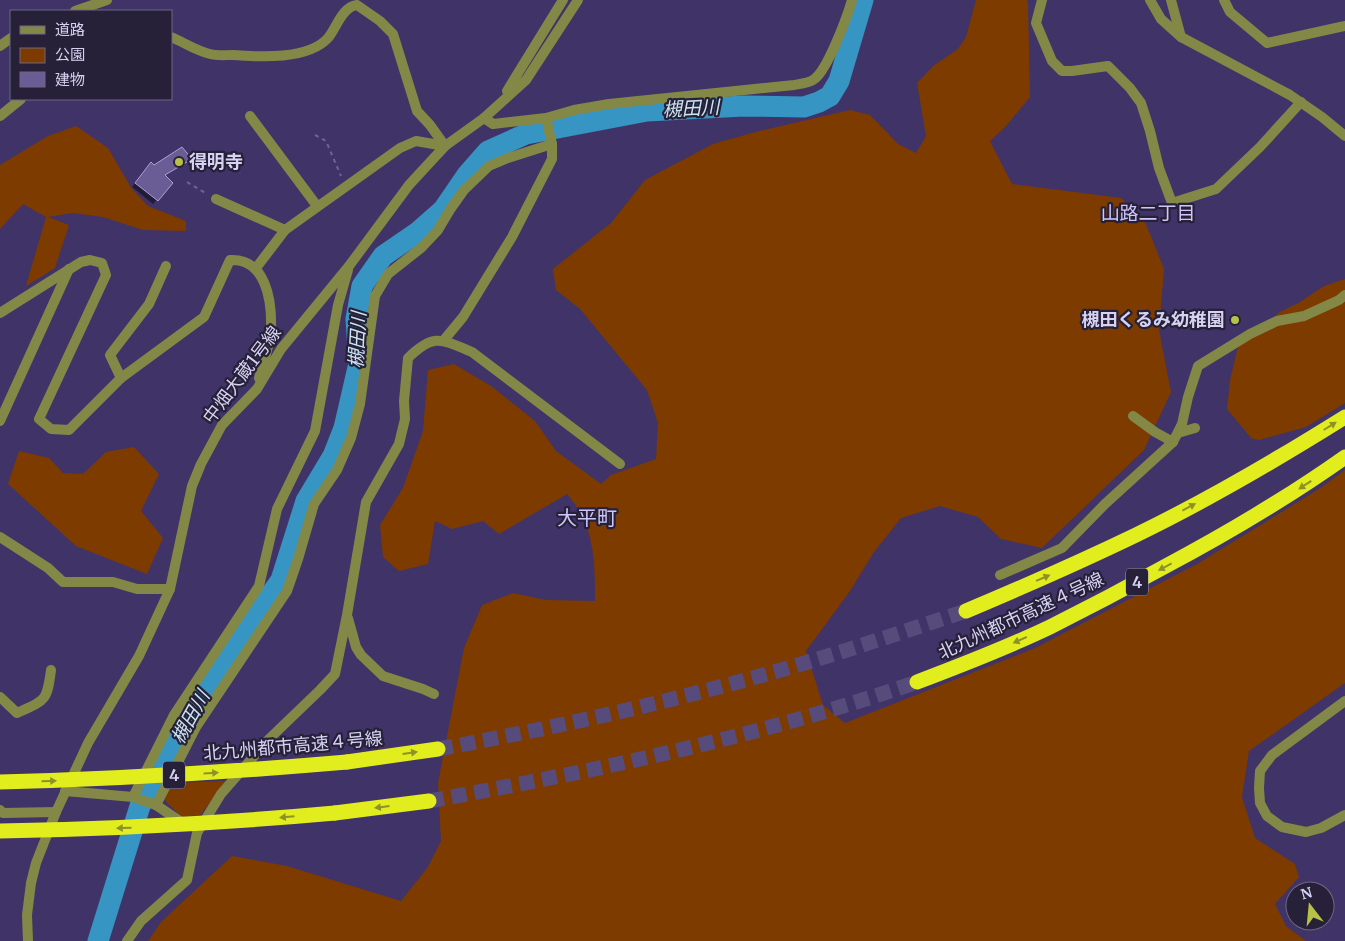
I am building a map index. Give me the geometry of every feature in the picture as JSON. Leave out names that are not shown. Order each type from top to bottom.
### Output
[{"type":"highway","name":"北九州都市高速４号線","points":[[966,611],[1053,574],[1138,534],[1221,490],[1345,417]]},
{"type":"highway","name":"北九州都市高速４号線","points":[[917,682],[976,659],[1048,627],[1130,586],[1224,535],[1309,483],[1345,457]]},
{"type":"highway","name":"北九州都市高速４号線","points":[[0,782],[130,778],[255,770],[347,762],[438,749]]},
{"type":"highway","points":[[0,831],[126,828],[250,820],[335,813],[429,801]]},
{"type":"street","points":[[78,10],[107,0]]},
{"type":"street","points":[[497,106],[562,0]]},
{"type":"street","name":"中畑大蔵1号線","points":[[28,941],[27,915],[36,863],[65,791],[88,742],[139,656],[170,589],[190,494],[201,464],[222,425],[257,389],[281,349],[349,266],[409,185],[445,146],[484,118],[526,80],[578,0]]},
{"type":"street","points":[[484,118],[493,124],[546,118],[574,110],[609,104],[794,85],[812,81],[824,68],[852,0]]},
{"type":"street","points":[[1042,0],[1036,23],[1052,61],[1062,71],[1108,66],[1130,88],[1141,103],[1159,168],[1172,203],[1216,189],[1260,147],[1301,102]]},
{"type":"street","points":[[1150,0],[1161,19],[1181,37],[1290,94],[1345,136]]},
{"type":"street","points":[[1170,0],[1181,37]]},
{"type":"street","points":[[1224,0],[1230,12],[1267,43],[1345,26]]},
{"type":"street","points":[[172,37],[210,54],[285,56],[311,48],[327,39],[346,11],[352,5],[357,4],[380,20],[393,34],[417,112],[430,124],[445,146]]},
{"type":"street","points":[[0,116],[20,100]]},
{"type":"street","points":[[250,116],[317,206]]},
{"type":"street","points":[[444,340],[464,317],[512,237],[552,159],[552,143],[546,118]]},
{"type":"street","points":[[256,268],[285,230],[400,148],[416,141],[445,146]]},
{"type":"street","points":[[156,805],[196,727],[287,591],[314,504],[337,470],[351,438],[360,404],[375,296],[388,274],[421,248],[438,230],[464,190],[489,166],[552,143]]},
{"type":"street","points":[[216,199],[285,230]]},
{"type":"street","points":[[0,313],[81,262],[90,260],[102,263],[106,275],[39,419],[51,429],[69,430],[121,378],[204,318],[230,260],[239,259],[256,268],[269,293],[271,330],[257,389]]},
{"type":"street","points":[[121,378],[110,355],[149,304],[166,266]]},
{"type":"street","points":[[133,797],[174,715],[259,586],[277,509],[314,431],[338,305],[349,266]]},
{"type":"street","points":[[0,421],[69,269]]},
{"type":"street","points":[[1176,438],[1182,424],[1198,366],[1250,334],[1277,321],[1304,316],[1339,300],[1345,295]]},
{"type":"street","points":[[127,941],[141,921],[186,880],[197,833],[221,794],[269,739],[335,674],[366,502],[398,444],[405,418],[404,401],[408,358],[418,348],[431,341],[444,340],[472,352],[620,464]]},
{"type":"street","points":[[1134,416],[1155,432],[1176,438]]},
{"type":"street","points":[[1000,575],[1062,548],[1105,504],[1176,438],[1195,428]]},
{"type":"street","points":[[0,537],[48,568],[63,582],[113,582],[136,589],[170,589]]},
{"type":"street","points":[[347,615],[356,647],[361,655],[383,676],[434,694]]},
{"type":"street","points":[[0,697],[18,713],[39,703],[48,692],[51,670]]},
{"type":"street","points":[[1345,702],[1272,755],[1260,771],[1259,788],[1260,802],[1267,816],[1282,827],[1306,832],[1322,828],[1345,815]]},
{"type":"street","points":[[65,791],[133,797],[156,805],[197,833]]},
{"type":"street","points":[[0,810],[3,812],[56,812]]},
{"type":"path","points":[[315,135],[326,142],[346,186]]},
{"type":"path","points":[[187,182],[216,199]]},
{"type":"green space","points":[[976,0],[1027,0],[1030,97],[1006,126],[990,141],[1012,184],[1121,198],[1146,224],[1164,269],[1159,330],[1171,392],[1144,450],[1042,548],[1001,539],[978,517],[940,506],[901,518],[874,552],[850,591],[806,651],[823,705],[845,723],[1035,648],[1197,564],[1319,489],[1345,470],[1345,683],[1249,751],[1242,797],[1255,838],[1295,864],[1299,877],[1295,881],[1285,881],[1285,893],[1275,904],[1285,924],[1285,931],[1293,931],[1306,941],[148,941],[161,922],[232,856],[287,866],[401,901],[428,867],[441,841],[438,783],[464,648],[482,605],[513,593],[546,600],[595,601],[592,549],[588,530],[583,517],[567,494],[499,534],[483,521],[452,529],[435,521],[428,564],[399,571],[383,557],[380,525],[403,488],[423,431],[428,370],[454,364],[491,386],[535,421],[556,451],[601,484],[611,475],[656,459],[658,423],[647,390],[580,309],[556,290],[553,269],[611,223],[645,180],[713,144],[755,132],[850,110],[870,115],[898,144],[916,153],[926,136],[917,83],[933,66],[958,49],[966,37]]},
{"type":"green space","points":[[76,126],[108,148],[132,189],[148,206],[186,221],[186,231],[143,230],[103,217],[72,213],[48,217],[69,225],[55,268],[26,286],[46,217],[23,204],[0,229],[0,165],[48,136]]},
{"type":"green space","points":[[1345,279],[1345,403],[1306,427],[1259,440],[1251,438],[1227,409],[1230,380],[1238,347],[1264,330],[1278,313],[1300,302],[1324,286]]},
{"type":"green space","points":[[134,447],[159,474],[141,511],[163,538],[147,574],[76,546],[8,484],[19,451],[49,458],[63,473],[83,474],[106,452]]},
{"type":"green space","points":[[228,781],[200,815],[182,817],[164,799],[171,783]]},
{"type":"building","points":[[182,147],[192,159],[165,175],[173,183],[158,201],[135,183],[151,162],[154,165]]},
{"type":"waterway","name":"槻田川","points":[[98,941],[140,806],[208,684],[281,580],[306,501],[333,456],[344,428],[359,363],[356,319],[362,286],[383,256],[418,232],[443,210],[467,175],[488,151],[526,134],[647,111],[744,106],[804,107],[819,102],[830,96],[839,81],[863,0]]},
{"type":"tunnel","points":[[438,749],[593,718],[669,700],[829,656],[966,611]]},
{"type":"tunnel","points":[[429,801],[676,751],[797,720],[917,682]]},
{"type":"place","name":"得明寺","points":[[179,162]]},
{"type":"place","name":"槻田くるみ幼稚園","points":[[1235,320]]},
{"type":"district","name":"山路二丁目","points":[[1148,213]]},
{"type":"district","name":"大平町","points":[[587,518]]}]
